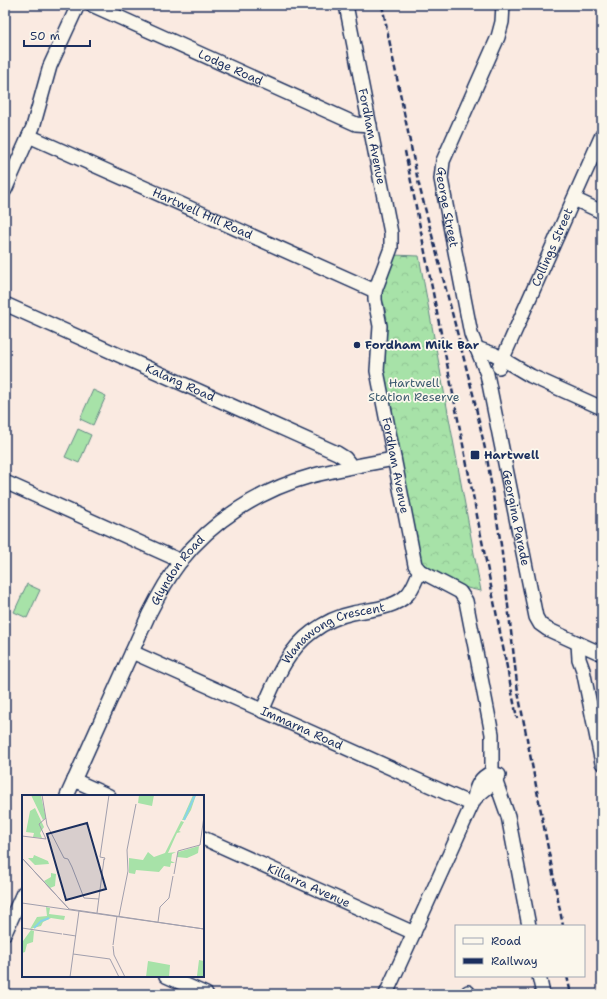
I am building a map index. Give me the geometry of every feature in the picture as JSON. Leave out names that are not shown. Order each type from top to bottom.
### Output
[{"type":"street","points":[[5,190],[30,136],[50,66],[78,5]]},
{"type":"street","name":"Lodge Road","points":[[92,5],[356,124],[370,126]]},
{"type":"street","name":"Fordham Avenue","points":[[346,5],[392,239],[391,248],[375,291],[375,300],[380,326],[377,371],[414,562],[420,571]]},
{"type":"street","name":"George Street","points":[[476,348],[470,327],[440,171],[443,161],[498,37],[502,22],[503,5]]},
{"type":"street","name":"Collings Street","points":[[501,363],[602,135]]},
{"type":"street","name":"Hartwell Hill Road","points":[[30,136],[375,291]]},
{"type":"street","points":[[574,199],[602,212]]},
{"type":"street","name":"Kalang Road","points":[[5,304],[337,453],[345,458],[352,467]]},
{"type":"street","points":[[476,348],[501,363],[602,408]]},
{"type":"street","name":"Georgina Parade","points":[[476,348],[487,374],[536,617],[543,626],[602,654]]},
{"type":"street","points":[[487,374],[501,363]]},
{"type":"street","name":"Glyndon Road","points":[[67,795],[155,602],[181,561],[224,520],[256,498],[304,478],[394,459]]},
{"type":"street","points":[[5,482],[181,561]]},
{"type":"street","points":[[420,571],[457,590],[465,598],[492,734],[496,777],[508,816],[530,925]]},
{"type":"street","name":"Wanawong Crescent","points":[[262,711],[282,667],[306,636],[324,624],[343,615],[399,602],[410,592],[420,571]]},
{"type":"street","points":[[582,645],[583,670],[602,763]]},
{"type":"street","name":"Immarna Road","points":[[132,652],[262,711],[473,802]]},
{"type":"street","points":[[386,994],[473,802],[481,791],[496,777]]},
{"type":"street","points":[[74,780],[107,795]]},
{"type":"street","name":"Killarra Avenue","points":[[204,838],[414,933]]},
{"type":"street","points":[[5,933],[20,910],[22,899]]},
{"type":"street","points":[[168,977],[206,994]]},
{"type":"street","points":[[539,977],[543,994]]},
{"type":"green space","name":"Hartwell Station Reserve","points":[[393,255],[419,256],[481,591],[449,582],[434,574],[421,563],[382,365],[385,362],[385,354],[382,351],[384,322],[387,319],[384,304],[381,300],[382,290]]},
{"type":"green space","points":[[93,390],[106,396],[93,425],[80,419]]},
{"type":"green space","points":[[78,429],[91,435],[79,463],[65,457]]},
{"type":"green space","points":[[27,584],[40,590],[27,618],[14,612]]},
{"type":"railway","points":[[382,5],[418,181],[473,394],[487,458],[501,545],[518,692],[563,925]]},
{"type":"railway","points":[[405,151],[517,718]]},
{"type":"railway","points":[[567,977],[571,994]]},
{"type":"place","name":"Fordham Milk Bar","points":[[357,345]]},
{"type":"place","name":"Hartwell","points":[[475,455]]}]
